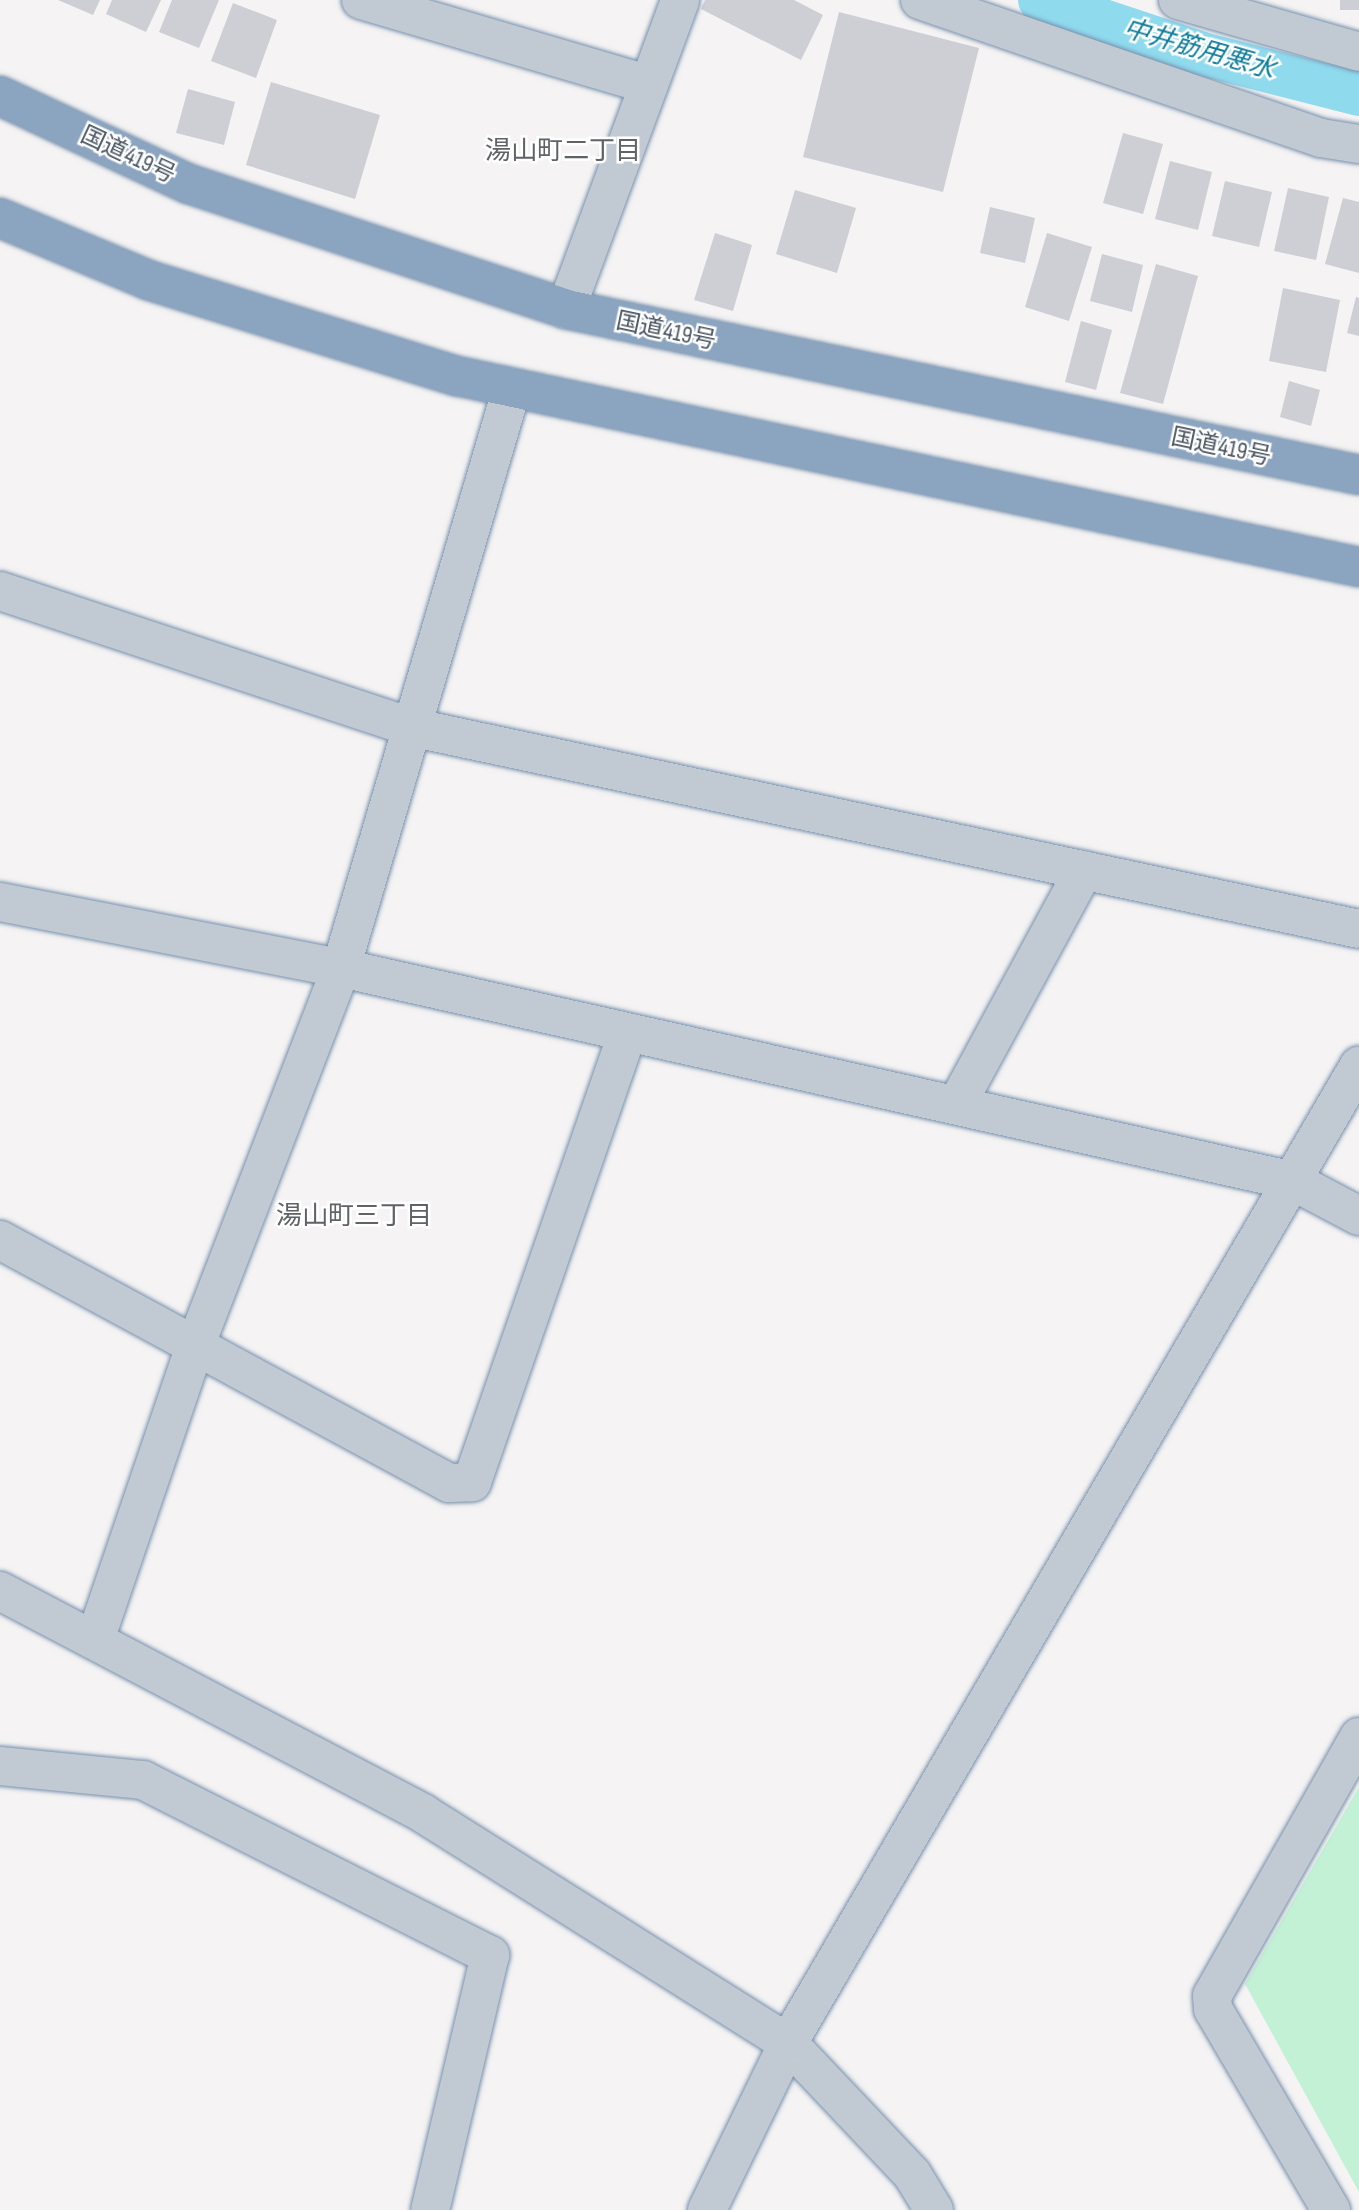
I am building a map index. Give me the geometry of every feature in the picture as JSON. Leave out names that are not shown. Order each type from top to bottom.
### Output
[{"type":"highway","name":"国道419号","points":[[0,96],[189,184],[566,309],[1359,475]]},
{"type":"highway","points":[[0,218],[148,280],[512,388],[1359,567]]},
{"type":"street","points":[[361,0],[649,85]]},
{"type":"street","points":[[566,309],[680,0]]},
{"type":"street","points":[[920,0],[1321,138],[1359,144]]},
{"type":"street","points":[[1178,0],[1359,52]]},
{"type":"street","points":[[95,1640],[196,1344],[341,968],[415,728],[512,388]]},
{"type":"street","points":[[0,591],[415,728],[1359,929]]},
{"type":"street","points":[[957,1104],[1084,870]]},
{"type":"street","points":[[0,902],[341,968],[1293,1181],[1359,1216]]},
{"type":"street","points":[[0,1240],[449,1483],[472,1482],[627,1034]]},
{"type":"street","points":[[707,2210],[788,2043],[1359,1066]]},
{"type":"street","points":[[0,1591],[424,1814],[788,2043],[912,2174],[934,2210]]},
{"type":"street","points":[[1331,2210],[1213,2009],[1212,1996],[1359,1737]]},
{"type":"street","points":[[0,1766],[143,1780],[490,1955],[430,2210]]},
{"type":"green space","points":[[1359,1787],[1359,2192],[1245,1984]]},
{"type":"building","points":[[58,0],[100,0],[93,15]]},
{"type":"building","points":[[112,0],[161,0],[146,32],[106,14]]},
{"type":"building","points":[[172,0],[219,0],[199,48],[159,32]]},
{"type":"building","points":[[705,0],[794,0],[823,15],[801,60],[701,9]]},
{"type":"building","points":[[1340,0],[1359,0],[1359,10],[1340,10]]},
{"type":"building","points":[[233,3],[277,20],[256,78],[211,61]]},
{"type":"building","points":[[839,12],[979,48],[943,192],[803,157]]},
{"type":"building","points":[[271,82],[380,115],[355,199],[246,165]]},
{"type":"building","points":[[188,89],[235,102],[224,145],[176,133]]},
{"type":"building","points":[[1123,133],[1163,144],[1143,214],[1103,203]]},
{"type":"building","points":[[1170,161],[1212,172],[1198,230],[1155,219]]},
{"type":"building","points":[[1225,181],[1272,192],[1259,247],[1212,236]]},
{"type":"building","points":[[1288,188],[1329,197],[1316,260],[1274,251]]},
{"type":"building","points":[[795,190],[856,208],[837,273],[776,254]]},
{"type":"building","points":[[1343,198],[1359,202],[1359,273],[1325,264]]},
{"type":"building","points":[[990,207],[1035,218],[1025,263],[980,253]]},
{"type":"building","points":[[715,233],[752,245],[733,311],[694,300]]},
{"type":"building","points":[[1047,233],[1092,247],[1069,321],[1025,307]]},
{"type":"building","points":[[1102,254],[1143,265],[1132,312],[1090,301]]},
{"type":"building","points":[[1156,264],[1198,276],[1163,404],[1120,393]]},
{"type":"building","points":[[1283,288],[1340,300],[1326,372],[1269,361]]},
{"type":"building","points":[[1356,297],[1359,298],[1359,336],[1347,333]]},
{"type":"building","points":[[1081,321],[1112,330],[1096,390],[1065,382]]},
{"type":"building","points":[[1289,381],[1320,390],[1311,426],[1280,417]]},
{"type":"waterway","name":"中井筋用悪水","points":[[1040,0],[1202,54],[1359,94]]},
{"type":"district","name":"湯山町二丁目","points":[[563,152]]},
{"type":"district","name":"湯山町三丁目","points":[[354,1217]]}]
